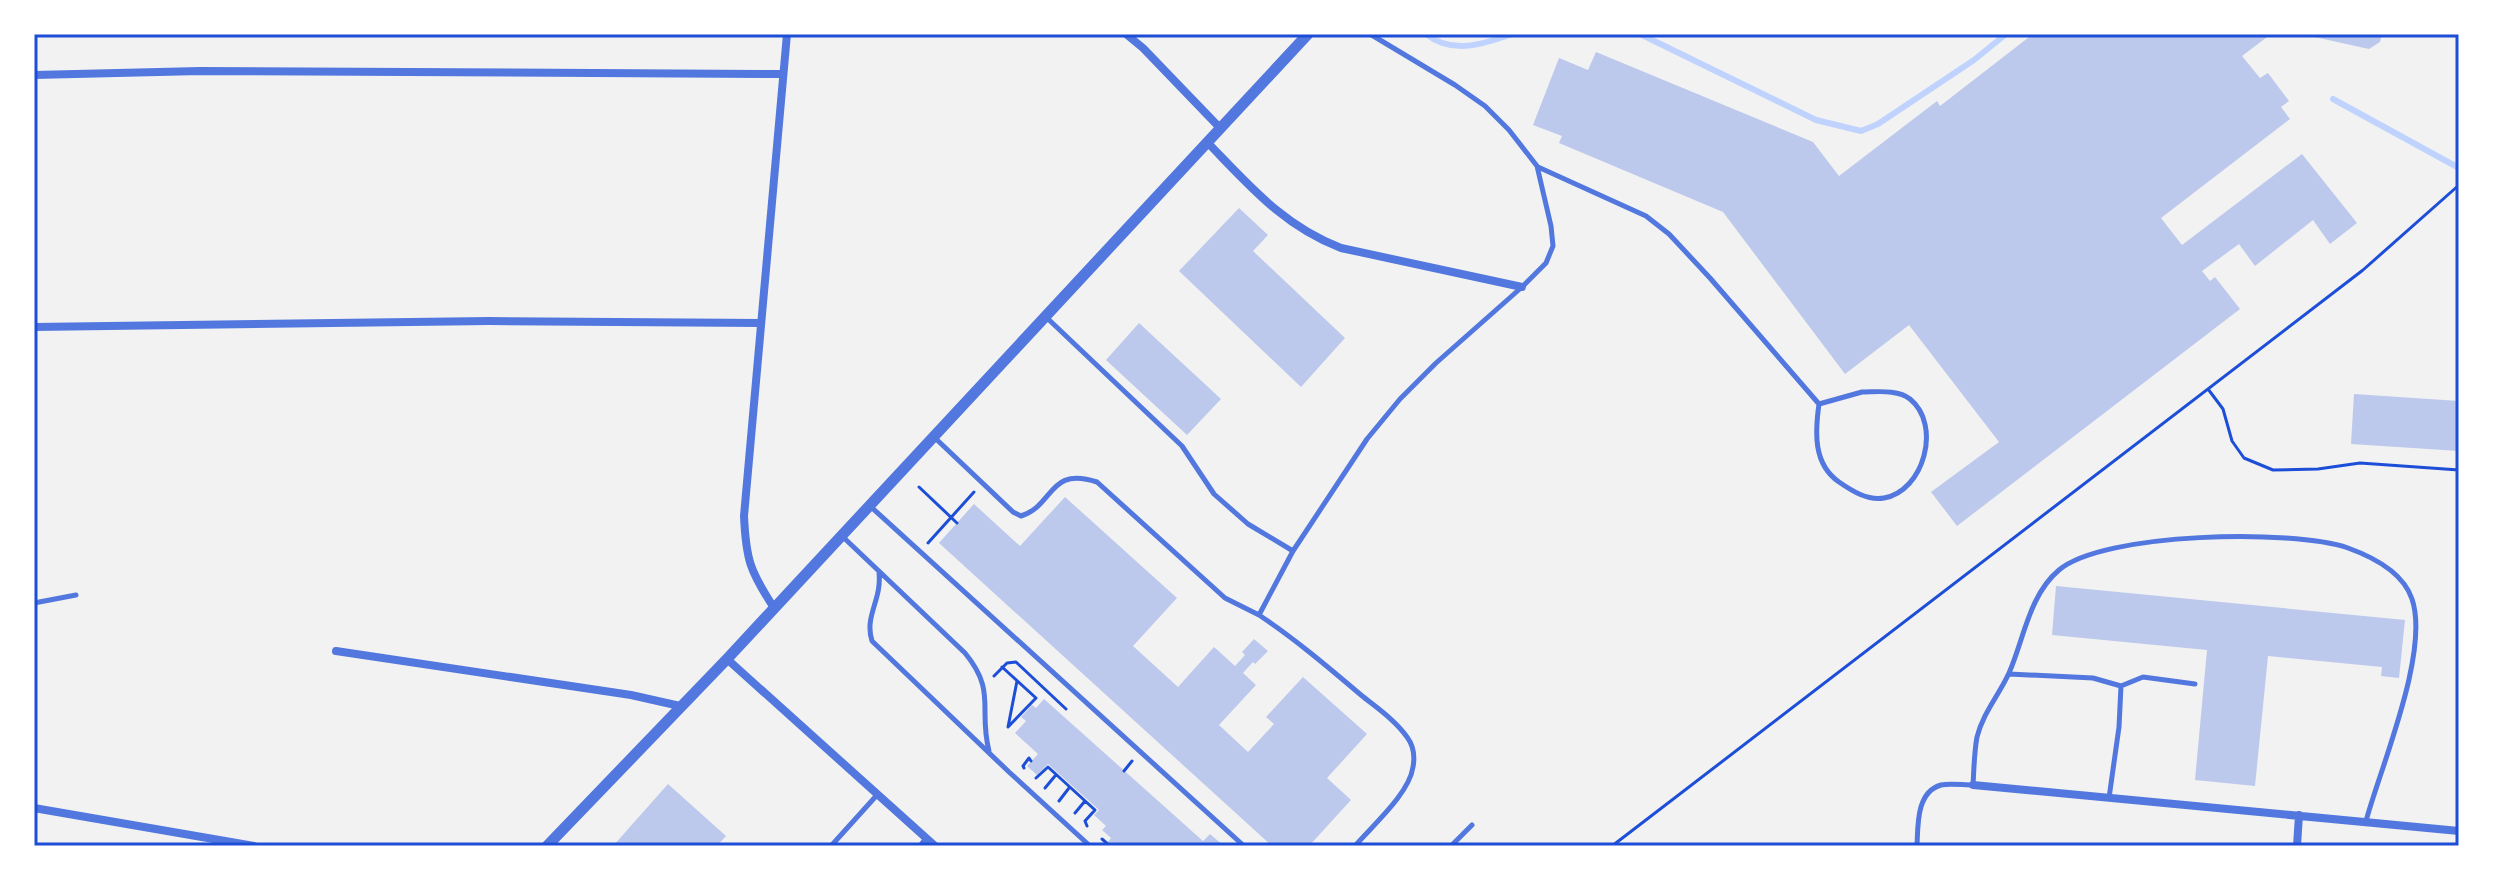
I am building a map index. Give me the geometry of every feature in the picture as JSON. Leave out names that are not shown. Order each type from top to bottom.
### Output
[{"type":"street","points":[[774,608],[755,578],[745,551],[744,516],[787,34]]},
{"type":"street","points":[[1126,34],[1220,128]]},
{"type":"street","points":[[547,846],[727,659],[1308,34]]},
{"type":"street","points":[[34,75],[200,71],[783,74]]},
{"type":"street","points":[[1207,142],[1279,214],[1315,238],[1341,248],[1522,287]]},
{"type":"street","points":[[34,327],[489,321],[760,323]]},
{"type":"street","points":[[336,651],[631,695],[680,706]]},
{"type":"street","points":[[727,659],[878,795],[923,842],[935,846]]},
{"type":"street","points":[[1973,785],[2459,831]]},
{"type":"street","points":[[34,808],[254,846]]},
{"type":"street","points":[[2297,846],[2299,815]]},
{"type":"lane","points":[[1259,615],[1293,551],[1367,439],[1400,399],[1436,363],[1546,263],[1553,246],[1537,166],[1509,130],[1485,106],[1455,85],[1370,34]]},
{"type":"lane","points":[[1537,166],[1646,216],[1669,234],[1819,404],[1815,430],[1819,457],[1833,478],[1856,494],[1882,499],[1898,493],[1915,475],[1925,454],[1927,433],[1922,415],[1909,398],[1890,392],[1862,392],[1819,404]]},
{"type":"lane","points":[[1045,316],[1182,446],[1214,494],[1248,524],[1293,551]]},
{"type":"lane","points":[[934,436],[1013,512],[1021,516],[1028,514],[1056,485],[1071,478],[1097,482],[1225,598],[1259,615],[1304,647],[1396,725],[1409,739],[1414,753],[1409,780],[1355,846]]},
{"type":"lane","points":[[869,505],[1244,846]]},
{"type":"lane","points":[[841,536],[965,653],[977,668],[984,688],[984,726],[990,753]]},
{"type":"lane","points":[[1917,846],[1918,816],[1922,802],[1930,791],[1941,785],[1973,785],[1977,739],[1985,714],[2009,674],[2041,591],[2058,571],[2078,558],[2172,540],[2298,540],[2347,548],[2378,561],[2400,578],[2412,597],[2417,622],[2413,666],[2366,822]]},
{"type":"lane","points":[[879,573],[879,599],[869,621],[872,641],[1090,846]]},
{"type":"lane","points":[[34,603],[76,595]]},
{"type":"lane","points":[[2009,674],[2093,678],[2121,686],[2143,677],[2195,684]]},
{"type":"lane","points":[[2109,798],[2121,686]]},
{"type":"lane","points":[[831,846],[878,795]]},
{"type":"lane","points":[[1451,846],[1472,825]]},
{"type":"path","points":[[1612,846],[2363,270],[2457,187]]},
{"type":"path","points":[[2208,389],[2223,409],[2232,441],[2244,458],[2273,470],[2318,469],[2360,463],[2459,470]]},
{"type":"path","points":[[920,551],[982,483]]},
{"type":"path","points":[[919,487],[957,523]]},
{"type":"path","points":[[984,688],[1002,667],[1016,662],[1066,709]]},
{"type":"path","points":[[1002,667],[1036,698],[1008,727],[1017,681]]},
{"type":"path","points":[[1031,761],[1029,758],[1023,766],[1037,779],[1048,767],[1095,810],[1085,821],[1086,825],[1110,846]]},
{"type":"path","points":[[1037,797],[1056,775]]},
{"type":"path","points":[[1051,810],[1070,787]]},
{"type":"path","points":[[1066,824],[1085,801]]},
{"type":"path","points":[[1104,841],[1107,837],[1110,840]]},
{"type":"building","points":[[2033,34],[2271,34],[2242,56],[2260,78],[2268,73],[2289,101],[2281,107],[2290,119],[2161,218],[2182,245],[2302,154],[2357,223],[2330,244],[2313,220],[2255,266],[2239,244],[2202,271],[2210,281],[2215,277],[2240,309],[1957,526],[1931,492],[1999,442],[1909,325],[1845,374],[1723,212],[1559,143],[1562,136],[1533,125],[1559,58],[1588,70],[1596,52],[1813,142],[1839,176],[1937,101],[1940,106]]},
{"type":"building","points":[[2301,34],[2382,34],[2380,42],[2369,49]]},
{"type":"building","points":[[1239,208],[1268,235],[1253,251],[1345,338],[1301,387],[1179,271]]},
{"type":"building","points":[[1139,323],[1221,399],[1187,435],[1106,360]]},
{"type":"building","points":[[2354,394],[2459,401],[2459,451],[2351,444]]},
{"type":"building","points":[[1065,497],[1177,598],[1133,646],[1178,687],[1214,647],[1235,666],[1254,639],[1268,651],[1243,673],[1256,685],[1219,725],[1248,752],[1274,724],[1266,717],[1303,677],[1367,734],[1327,778],[1351,800],[1309,846],[1272,846],[939,543],[974,504],[1020,546]]},
{"type":"building","points":[[2056,586],[2405,620],[2399,678],[2381,676],[2382,667],[2268,656],[2255,786],[2195,780],[2207,650],[2052,635]]},
{"type":"building","points":[[1044,699],[1203,841],[1210,834],[1224,846],[1111,846],[1107,843],[1111,838],[1102,830],[1106,826],[1094,815],[1099,810],[1048,764],[1037,775],[1027,766],[1038,754],[1015,733],[1026,721],[1021,717],[1032,705],[1036,708]]},
{"type":"building","points":[[668,784],[726,836],[717,846],[613,846]]},
{"type":"waterway","points":[[1426,34],[1457,46],[1479,44],[1512,34]]},
{"type":"waterway","points":[[1640,34],[1816,120],[1861,131],[1878,124],[1974,60],[2006,34]]},
{"type":"waterway","points":[[2333,99],[2459,168]]}]
